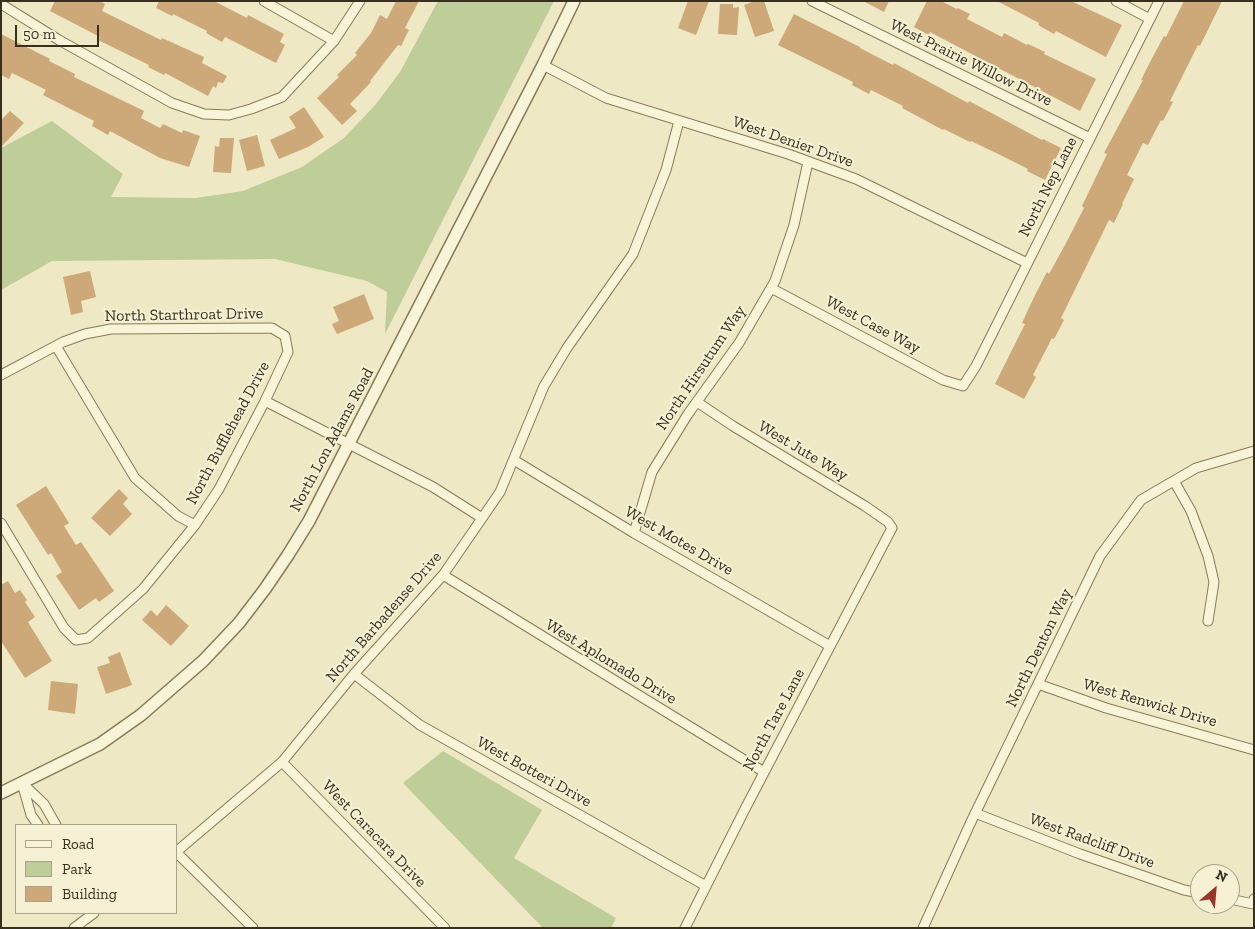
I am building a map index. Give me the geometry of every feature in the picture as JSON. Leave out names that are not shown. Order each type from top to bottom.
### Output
[{"type":"street","points":[[264,1],[334,41]]},
{"type":"street","points":[[1,4],[59,40],[172,103],[204,114],[229,116],[282,97],[334,41],[360,1]]},
{"type":"street","name":"North Lon Adams Road","points":[[1,793],[100,744],[142,715],[203,661],[239,623],[288,555],[349,444],[574,1]]},
{"type":"street","name":"West Prairie Willow Drive","points":[[812,1],[1090,138]]},
{"type":"street","points":[[1116,1],[1150,19]]},
{"type":"street","name":"North Nep Lane","points":[[963,386],[976,366],[1159,1]]},
{"type":"street","name":"West Denier Drive","points":[[543,65],[606,98],[856,179],[1027,263]]},
{"type":"street","name":"North Barbadense Drive","points":[[178,850],[282,762],[354,674],[443,575],[500,492],[544,386],[567,348],[633,254],[666,170],[679,121]]},
{"type":"street","name":"North Hirsutum Way","points":[[634,533],[652,472],[697,402],[739,344],[775,281],[794,225],[808,162]]},
{"type":"street","name":"West Case Way","points":[[771,288],[943,380],[963,386]]},
{"type":"street","name":"North Starthroat Drive","points":[[1,375],[56,346],[85,334],[111,329],[272,328],[285,336]]},
{"type":"street","name":"North Bufflehead Drive","points":[[1,523],[64,628],[76,640],[88,638],[143,589],[194,525],[219,489],[288,352],[285,336]]},
{"type":"street","points":[[56,346],[134,478],[178,516],[194,525]]},
{"type":"street","points":[[265,401],[433,487],[482,518]]},
{"type":"street","name":"West Jute Way","points":[[697,402],[865,506],[888,522],[892,528]]},
{"type":"street","name":"North Denton Way","points":[[923,928],[975,813],[1100,556],[1140,500],[1196,468],[1254,451]]},
{"type":"street","name":"West Motes Drive","points":[[514,460],[634,533],[830,646]]},
{"type":"street","points":[[1174,481],[1191,512],[1208,556],[1214,582],[1208,621]]},
{"type":"street","name":"North Tare Lane","points":[[685,928],[764,772],[892,528]]},
{"type":"street","name":"West Aplomado Drive","points":[[443,575],[764,772]]},
{"type":"street","name":"West Botteri Drive","points":[[354,674],[420,726],[706,886]]},
{"type":"street","name":"West Renwick Drive","points":[[1038,684],[1106,708],[1254,750]]},
{"type":"street","name":"West Caracara Drive","points":[[282,762],[445,928]]},
{"type":"street","points":[[22,783],[31,815],[37,824]]},
{"type":"street","points":[[22,783],[44,804],[55,824]]},
{"type":"street","name":"West Radcliff Drive","points":[[975,813],[1080,854],[1190,891]]},
{"type":"street","points":[[178,854],[253,928]]},
{"type":"street","points":[[1240,900],[1253,901]]},
{"type":"street","points":[[74,928],[93,914]]},
{"type":"green space","points":[[438,1],[554,1],[385,334],[387,292],[367,281],[275,259],[52,261],[1,290],[1,148],[52,121],[123,174],[111,197],[196,198],[243,191],[302,167],[344,138],[376,104],[400,72]]},
{"type":"green space","points":[[443,751],[542,810],[514,858],[616,918],[611,928],[543,928],[403,783]]},
{"type":"building","points":[[55,1],[100,1],[105,4],[102,11],[161,40],[162,38],[204,57],[202,63],[227,76],[223,83],[218,82],[216,88],[213,86],[208,96],[165,73],[164,75],[148,67],[149,65],[98,40],[100,37],[50,11]]},
{"type":"building","points":[[159,1],[214,1],[247,18],[248,15],[284,34],[280,42],[285,45],[276,63],[225,37],[222,42],[206,33],[207,31],[173,14],[172,16],[156,8]]},
{"type":"building","points":[[396,1],[419,1],[405,28],[409,30],[401,46],[398,45],[371,82],[350,104],[357,111],[342,125],[317,98],[339,77],[337,75],[357,55],[355,53],[371,33],[380,15],[387,19]]},
{"type":"building","points":[[688,1],[709,1],[696,35],[678,28]]},
{"type":"building","points":[[755,1],[764,1],[774,31],[755,37],[744,5]]},
{"type":"building","points":[[863,1],[889,1],[884,12]]},
{"type":"building","points":[[927,1],[941,1],[958,8],[970,14],[967,19],[1002,37],[1004,33],[1028,44],[1045,52],[1044,54],[1096,79],[1080,111],[930,32],[929,35],[914,27]]},
{"type":"building","points":[[997,1],[1071,1],[1122,25],[1106,57],[1056,31],[1054,34],[1038,25],[1039,23]]},
{"type":"building","points":[[1184,1],[1222,1],[1170,101],[1173,102],[1163,121],[1161,120],[1148,145],[1143,143],[1127,175],[1134,179],[1123,204],[1114,223],[1109,220],[1061,318],[1064,320],[1054,339],[1052,338],[1033,375],[1036,377],[1024,399],[995,384],[1025,324],[1022,323],[1035,295],[1047,272],[1049,274],[1084,208],[1082,206],[1107,154],[1104,153],[1143,80],[1141,80],[1150,62],[1164,36],[1166,37]]},
{"type":"building","points":[[720,4],[733,4],[733,8],[739,7],[737,35],[718,34]]},
{"type":"building","points":[[794,14],[1061,148],[1045,180],[994,152],[943,130],[902,108],[903,106],[871,90],[869,94],[852,85],[853,82],[778,45]]},
{"type":"building","points":[[1,34],[50,59],[49,61],[75,74],[74,77],[144,111],[141,118],[160,128],[163,124],[182,133],[183,130],[200,136],[189,167],[160,158],[110,131],[108,135],[92,126],[94,121],[43,95],[46,90],[12,73],[9,79],[1,75]]},
{"type":"building","points":[[304,107],[324,137],[308,147],[279,159],[270,140],[296,128],[289,117]]},
{"type":"building","points":[[10,111],[24,123],[1,147],[1,120]]},
{"type":"building","points":[[257,135],[265,166],[247,171],[239,140]]},
{"type":"building","points":[[220,138],[234,138],[231,173],[213,172],[215,146],[219,147]]},
{"type":"building","points":[[90,271],[96,297],[81,301],[83,312],[71,315],[63,277]]},
{"type":"building","points":[[364,294],[374,319],[337,334],[332,324],[339,321],[333,307]]},
{"type":"building","points":[[46,486],[69,523],[64,526],[76,545],[81,542],[114,591],[99,602],[96,598],[79,610],[56,576],[62,572],[51,553],[48,555],[16,505]]},
{"type":"building","points":[[119,489],[128,498],[123,504],[132,514],[110,536],[91,518]]},
{"type":"building","points":[[8,581],[15,593],[20,590],[27,600],[25,602],[35,617],[28,622],[52,661],[25,678],[1,641],[1,585]]},
{"type":"building","points":[[166,605],[189,626],[171,646],[142,620],[151,610],[157,616]]},
{"type":"building","points":[[120,652],[132,685],[106,694],[97,667],[110,663],[108,657]]},
{"type":"building","points":[[51,681],[78,684],[75,714],[48,710]]}]
